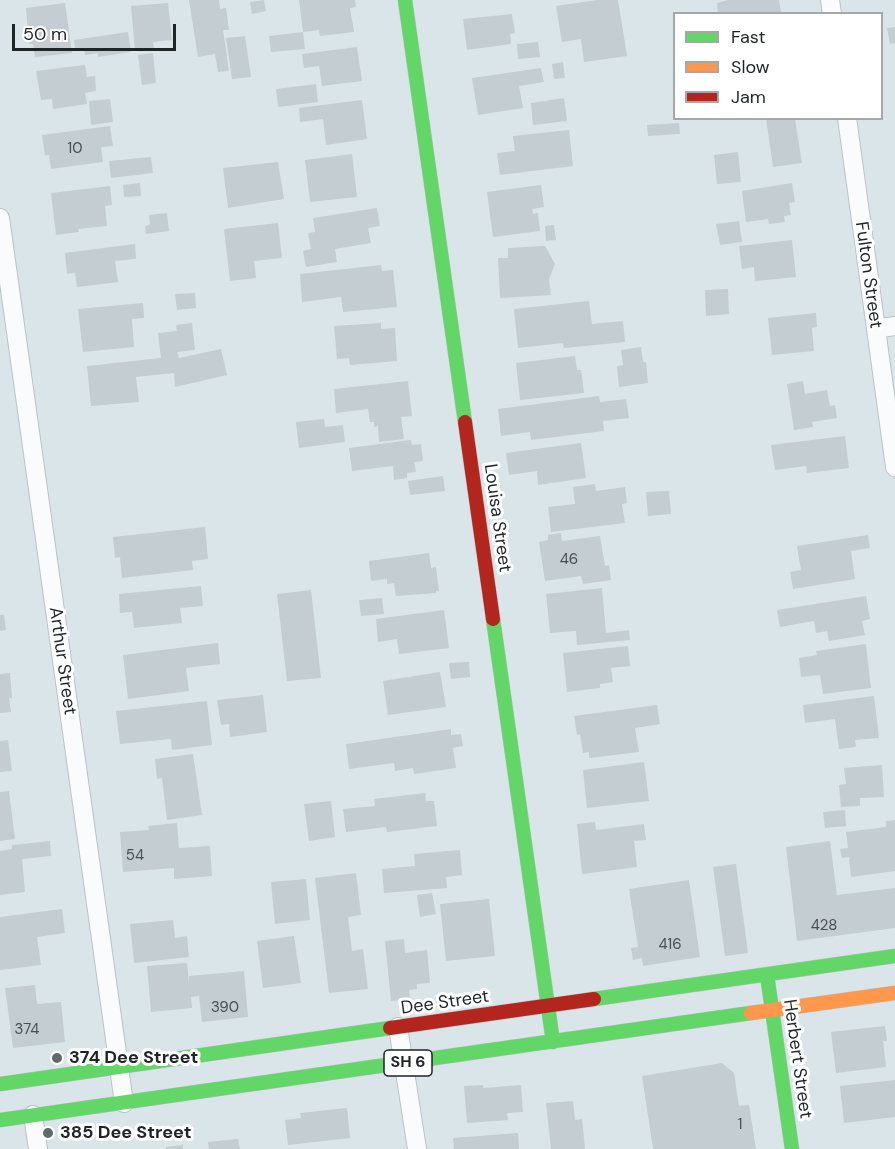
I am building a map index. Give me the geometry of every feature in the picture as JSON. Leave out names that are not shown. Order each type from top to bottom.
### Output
[{"type":"main road","name":"Louisa Street","points":[[405,0],[553,1042]]},
{"type":"main road","name":"Dee Street","points":[[0,1084],[895,956]]},
{"type":"main road","name":"Herbert Street","points":[[767,975],[792,1149]]},
{"type":"main road","name":"SH 6","points":[[0,1120],[895,993]]},
{"type":"street","name":"Fulton Street","points":[[847,120],[895,467]]},
{"type":"street","name":"Arthur Street","points":[[0,218],[124,1103]]},
{"type":"street","points":[[876,329],[895,326]]},
{"type":"street","points":[[398,1027],[417,1149]]},
{"type":"street","points":[[33,1115],[38,1149]]},
{"type":"building","points":[[189,0],[219,0],[220,9],[226,8],[229,30],[223,30],[229,71],[218,72],[215,54],[198,57]]},
{"type":"building","points":[[264,0],[266,11],[252,14],[250,2]]},
{"type":"building","points":[[299,0],[355,0],[356,7],[350,8],[354,32],[320,36],[319,30],[303,32]]},
{"type":"building","points":[[597,0],[618,0],[627,56],[584,62],[581,39],[562,42],[556,6]]},
{"type":"building","points":[[728,0],[779,0],[781,12],[718,12],[717,3]]},
{"type":"building","points":[[65,3],[72,53],[35,57],[33,44],[29,44],[26,8]]},
{"type":"building","points":[[168,3],[172,40],[153,42],[154,48],[135,50],[131,6]]},
{"type":"building","points":[[512,14],[515,33],[510,34],[511,44],[467,50],[463,19]]},
{"type":"building","points":[[895,27],[895,43],[890,44],[887,28]]},
{"type":"building","points":[[128,32],[131,52],[98,57],[98,53],[85,55],[84,48],[75,49],[74,40]]},
{"type":"building","points":[[303,32],[305,49],[271,52],[269,36]]},
{"type":"building","points":[[245,36],[251,77],[232,79],[226,38]]},
{"type":"building","points":[[538,42],[540,57],[518,59],[517,44]]},
{"type":"building","points":[[357,47],[362,81],[322,86],[319,66],[304,68],[302,54]]},
{"type":"building","points":[[153,53],[156,83],[142,85],[138,55]]},
{"type":"building","points":[[563,62],[565,78],[554,79],[552,64]]},
{"type":"building","points":[[85,65],[87,77],[95,76],[96,91],[85,93],[87,104],[53,109],[52,99],[41,100],[36,71]]},
{"type":"building","points":[[541,68],[544,82],[519,86],[523,108],[478,115],[472,78]]},
{"type":"building","points":[[316,84],[318,102],[278,107],[276,89]]},
{"type":"building","points":[[564,98],[567,121],[533,125],[531,103]]},
{"type":"building","points":[[110,99],[113,122],[91,125],[89,101]]},
{"type":"building","points":[[362,100],[367,139],[326,145],[323,119],[300,122],[299,108]]},
{"type":"building","points":[[766,120],[795,120],[802,163],[773,167]]},
{"type":"building","points":[[679,123],[680,134],[648,136],[647,125]]},
{"type":"building","points":[[110,126],[113,146],[101,147],[103,162],[51,169],[49,155],[45,155],[42,135]]},
{"type":"building","points":[[569,130],[573,166],[500,175],[497,153],[515,151],[513,136]]},
{"type":"building","points":[[738,152],[741,182],[717,184],[714,155]]},
{"type":"building","points":[[352,154],[357,197],[310,202],[305,160]]},
{"type":"building","points":[[151,157],[153,173],[111,178],[109,161]]},
{"type":"building","points":[[278,162],[284,199],[228,208],[223,168]]},
{"type":"building","points":[[140,183],[141,196],[124,197],[123,185]]},
{"type":"building","points":[[792,183],[795,202],[789,203],[791,215],[784,216],[785,222],[769,224],[768,219],[746,222],[742,191]]},
{"type":"building","points":[[541,185],[544,207],[532,209],[533,214],[538,213],[540,231],[493,237],[487,192]]},
{"type":"building","points":[[110,186],[112,205],[105,206],[107,226],[78,229],[79,232],[56,235],[51,193]]},
{"type":"building","points":[[377,208],[380,226],[368,228],[371,243],[335,249],[337,262],[306,267],[303,251],[311,249],[308,233],[315,232],[313,218]]},
{"type":"building","points":[[167,213],[169,231],[146,234],[145,226],[150,225],[149,215]]},
{"type":"building","points":[[739,221],[742,242],[720,245],[716,224]]},
{"type":"building","points":[[278,223],[282,258],[254,261],[256,278],[230,281],[224,229]]},
{"type":"building","points":[[554,225],[556,240],[546,241],[545,226]]},
{"type":"building","points":[[792,240],[796,277],[755,281],[754,267],[742,269],[739,246]]},
{"type":"building","points":[[135,244],[136,259],[115,261],[118,282],[77,287],[75,273],[67,274],[65,253]]},
{"type":"building","points":[[545,246],[555,264],[549,279],[551,295],[500,298],[498,258],[508,258],[508,248]]},
{"type":"building","points":[[381,265],[382,271],[393,270],[397,307],[343,312],[341,297],[302,302],[300,274]]},
{"type":"building","points":[[728,289],[729,314],[706,316],[705,290]]},
{"type":"building","points":[[195,293],[196,308],[177,310],[175,294]]},
{"type":"building","points":[[589,301],[592,324],[623,321],[625,342],[564,348],[563,343],[518,348],[514,309]]},
{"type":"building","points":[[143,303],[144,318],[132,319],[134,347],[83,352],[78,309]]},
{"type":"building","points":[[816,313],[817,327],[812,328],[814,351],[772,355],[768,318]]},
{"type":"building","points":[[192,323],[195,350],[177,352],[179,358],[221,349],[227,375],[175,387],[174,373],[136,377],[139,402],[91,406],[87,366],[161,358],[158,333],[177,331],[176,325]]},
{"type":"building","points":[[381,323],[381,329],[395,328],[397,361],[350,365],[349,358],[337,359],[334,326]]},
{"type":"building","points":[[641,347],[643,362],[646,362],[648,383],[619,387],[617,366],[623,365],[621,350]]},
{"type":"building","points":[[575,356],[577,370],[581,370],[584,393],[520,400],[516,363]]},
{"type":"building","points":[[408,381],[412,416],[401,417],[404,439],[379,442],[378,426],[374,427],[374,422],[370,422],[368,409],[336,413],[334,389]]},
{"type":"building","points":[[803,381],[805,394],[827,390],[830,406],[835,405],[837,418],[812,422],[813,427],[794,430],[787,384]]},
{"type":"building","points":[[599,396],[600,402],[626,399],[629,418],[603,421],[604,431],[531,440],[530,432],[501,436],[498,409]]},
{"type":"building","points":[[324,419],[325,427],[343,425],[345,442],[299,448],[296,422]]},
{"type":"building","points":[[845,436],[849,468],[807,473],[806,466],[775,470],[771,445]]},
{"type":"building","points":[[411,440],[412,445],[421,444],[423,461],[414,462],[416,472],[407,473],[407,478],[394,480],[393,466],[352,471],[349,448]]},
{"type":"building","points":[[581,443],[586,478],[538,485],[537,471],[509,475],[506,453]]},
{"type":"building","points":[[443,476],[445,491],[410,495],[408,481]]},
{"type":"building","points":[[595,484],[596,491],[625,487],[627,503],[622,504],[625,523],[551,532],[548,507],[575,504],[573,487]]},
{"type":"building","points":[[669,491],[671,514],[648,516],[646,492]]},
{"type":"building","points":[[205,527],[208,559],[192,561],[193,570],[122,578],[120,557],[115,558],[113,537]]},
{"type":"building","points":[[561,533],[562,541],[600,536],[605,566],[609,565],[611,580],[583,584],[581,576],[545,581],[539,542],[548,540],[548,535]]},
{"type":"building","points":[[868,535],[870,548],[851,551],[855,579],[793,589],[790,572],[801,570],[797,546]]},
{"type":"building","points":[[429,553],[431,568],[436,567],[439,591],[436,593],[396,596],[394,583],[387,584],[387,579],[371,581],[369,561]]},
{"type":"building","points":[[201,586],[203,606],[180,608],[182,623],[134,628],[132,612],[120,613],[119,594]]},
{"type":"building","points":[[602,588],[606,633],[629,630],[630,640],[577,645],[576,631],[550,633],[546,594]]},
{"type":"building","points":[[311,590],[321,678],[287,681],[277,594]]},
{"type":"building","points":[[866,596],[870,619],[862,621],[865,635],[829,641],[827,631],[816,633],[814,621],[780,627],[777,610]]},
{"type":"building","points":[[382,598],[384,614],[361,616],[359,600]]},
{"type":"building","points":[[444,610],[449,648],[399,654],[397,639],[378,642],[376,619]]},
{"type":"building","points":[[0,615],[4,615],[6,630],[0,631]]},
{"type":"building","points":[[218,643],[220,664],[186,668],[189,691],[128,699],[123,655]]},
{"type":"building","points":[[866,644],[871,688],[823,694],[820,675],[801,677],[799,658],[817,655],[816,651]]},
{"type":"building","points":[[628,646],[630,666],[611,668],[613,682],[600,684],[600,688],[567,692],[563,653]]},
{"type":"building","points":[[469,662],[470,677],[451,679],[449,663]]},
{"type":"building","points":[[440,672],[446,707],[388,715],[383,681]]},
{"type":"building","points":[[10,673],[11,712],[0,713],[0,674]]},
{"type":"building","points":[[263,695],[267,732],[230,737],[229,724],[221,725],[217,700]]},
{"type":"building","points":[[874,696],[879,738],[855,740],[856,747],[839,749],[835,719],[805,723],[803,705]]},
{"type":"building","points":[[207,701],[212,745],[172,750],[171,739],[120,744],[116,711]]},
{"type":"building","points":[[657,705],[660,724],[635,728],[639,752],[589,758],[589,752],[583,753],[574,716]]},
{"type":"building","points":[[451,729],[451,735],[461,734],[463,746],[453,748],[456,768],[414,774],[413,768],[395,771],[394,763],[349,769],[346,744]]},
{"type":"building","points":[[8,740],[12,771],[0,772],[0,741]]},
{"type":"building","points":[[193,754],[202,815],[167,820],[162,778],[157,779],[155,759]]},
{"type":"building","points":[[644,762],[649,801],[587,808],[583,770]]},
{"type":"building","points":[[882,765],[884,797],[860,798],[860,806],[841,807],[839,785],[846,784],[844,768]]},
{"type":"building","points":[[9,791],[15,839],[0,841],[0,792]]},
{"type":"building","points":[[425,793],[426,801],[434,801],[437,826],[387,832],[386,827],[346,832],[343,809],[375,806],[374,799]]},
{"type":"building","points":[[331,801],[335,837],[309,841],[304,804]]},
{"type":"building","points":[[845,810],[846,826],[825,828],[823,812]]},
{"type":"building","points":[[895,820],[895,871],[851,877],[849,857],[842,858],[840,849],[848,848],[846,832],[886,827],[886,821]]},
{"type":"building","points":[[595,822],[596,830],[644,824],[646,840],[634,841],[637,867],[582,874],[577,824]]},
{"type":"building","points":[[177,823],[179,848],[210,846],[212,876],[174,879],[174,868],[123,872],[120,832],[149,830],[148,826]]},
{"type":"building","points":[[50,841],[51,856],[22,859],[25,892],[0,895],[0,851],[12,849],[12,845]]},
{"type":"building","points":[[830,841],[837,895],[895,888],[895,928],[797,941],[786,847]]},
{"type":"building","points":[[460,850],[462,875],[446,877],[447,888],[384,893],[382,869],[415,866],[414,854]]},
{"type":"building","points":[[736,864],[748,953],[725,956],[713,867]]},
{"type":"building","points":[[356,873],[361,915],[348,917],[352,951],[363,949],[368,989],[329,993],[315,878]]},
{"type":"building","points":[[306,879],[310,920],[275,924],[271,882]]},
{"type":"building","points":[[689,880],[700,957],[643,966],[642,958],[633,960],[631,948],[638,947],[629,889]]},
{"type":"building","points":[[432,893],[436,914],[420,917],[417,895]]},
{"type":"building","points":[[489,899],[495,956],[446,961],[440,904]]},
{"type":"building","points":[[62,909],[65,933],[37,937],[41,965],[0,970],[0,917]]},
{"type":"building","points":[[173,920],[175,938],[187,936],[189,957],[134,963],[130,924]]},
{"type":"building","points":[[294,936],[301,983],[263,988],[257,941]]},
{"type":"building","points":[[404,939],[405,953],[427,950],[430,983],[417,984],[417,989],[409,990],[410,999],[391,1001],[385,941]]},
{"type":"building","points":[[187,963],[189,984],[189,976],[244,971],[248,1017],[202,1022],[199,996],[191,997],[192,1008],[151,1012],[147,966]]},
{"type":"building","points":[[35,985],[37,1004],[61,1002],[65,1042],[13,1048],[5,988]]},
{"type":"building","points":[[885,1026],[887,1041],[883,1041],[886,1067],[836,1073],[831,1032]]},
{"type":"building","points":[[722,1063],[734,1073],[739,1106],[749,1105],[756,1149],[653,1149],[642,1076]]},
{"type":"building","points":[[895,1080],[895,1117],[844,1123],[840,1086]]},
{"type":"building","points":[[483,1085],[483,1088],[521,1085],[523,1112],[507,1113],[508,1120],[467,1123],[464,1086]]},
{"type":"building","points":[[573,1101],[575,1120],[582,1119],[585,1149],[551,1149],[546,1103]]},
{"type":"building","points":[[347,1108],[350,1138],[288,1145],[285,1120],[301,1118],[300,1113]]},
{"type":"building","points":[[518,1133],[519,1149],[454,1149],[453,1138]]},
{"type":"building","points":[[238,1139],[240,1149],[209,1149],[208,1142]]},
{"type":"building","points":[[183,1145],[183,1149],[166,1149],[166,1147]]},
{"type":"traffic: fast","points":[[405,0],[465,422]]},
{"type":"traffic: fast","points":[[493,619],[553,1042]]},
{"type":"traffic: fast","points":[[594,999],[895,956]]},
{"type":"traffic: fast","points":[[767,975],[792,1149]]},
{"type":"traffic: fast","points":[[0,1120],[751,1013]]},
{"type":"traffic: fast","points":[[0,1084],[390,1028]]},
{"type":"traffic: slow","points":[[751,1013],[895,993]]},
{"type":"traffic: jam","points":[[465,422],[493,619]]},
{"type":"traffic: jam","points":[[390,1028],[594,999]]},
{"type":"place","name":"374 Dee Street","points":[[57,1058]]},
{"type":"place","name":"385 Dee Street","points":[[48,1133]]}]
